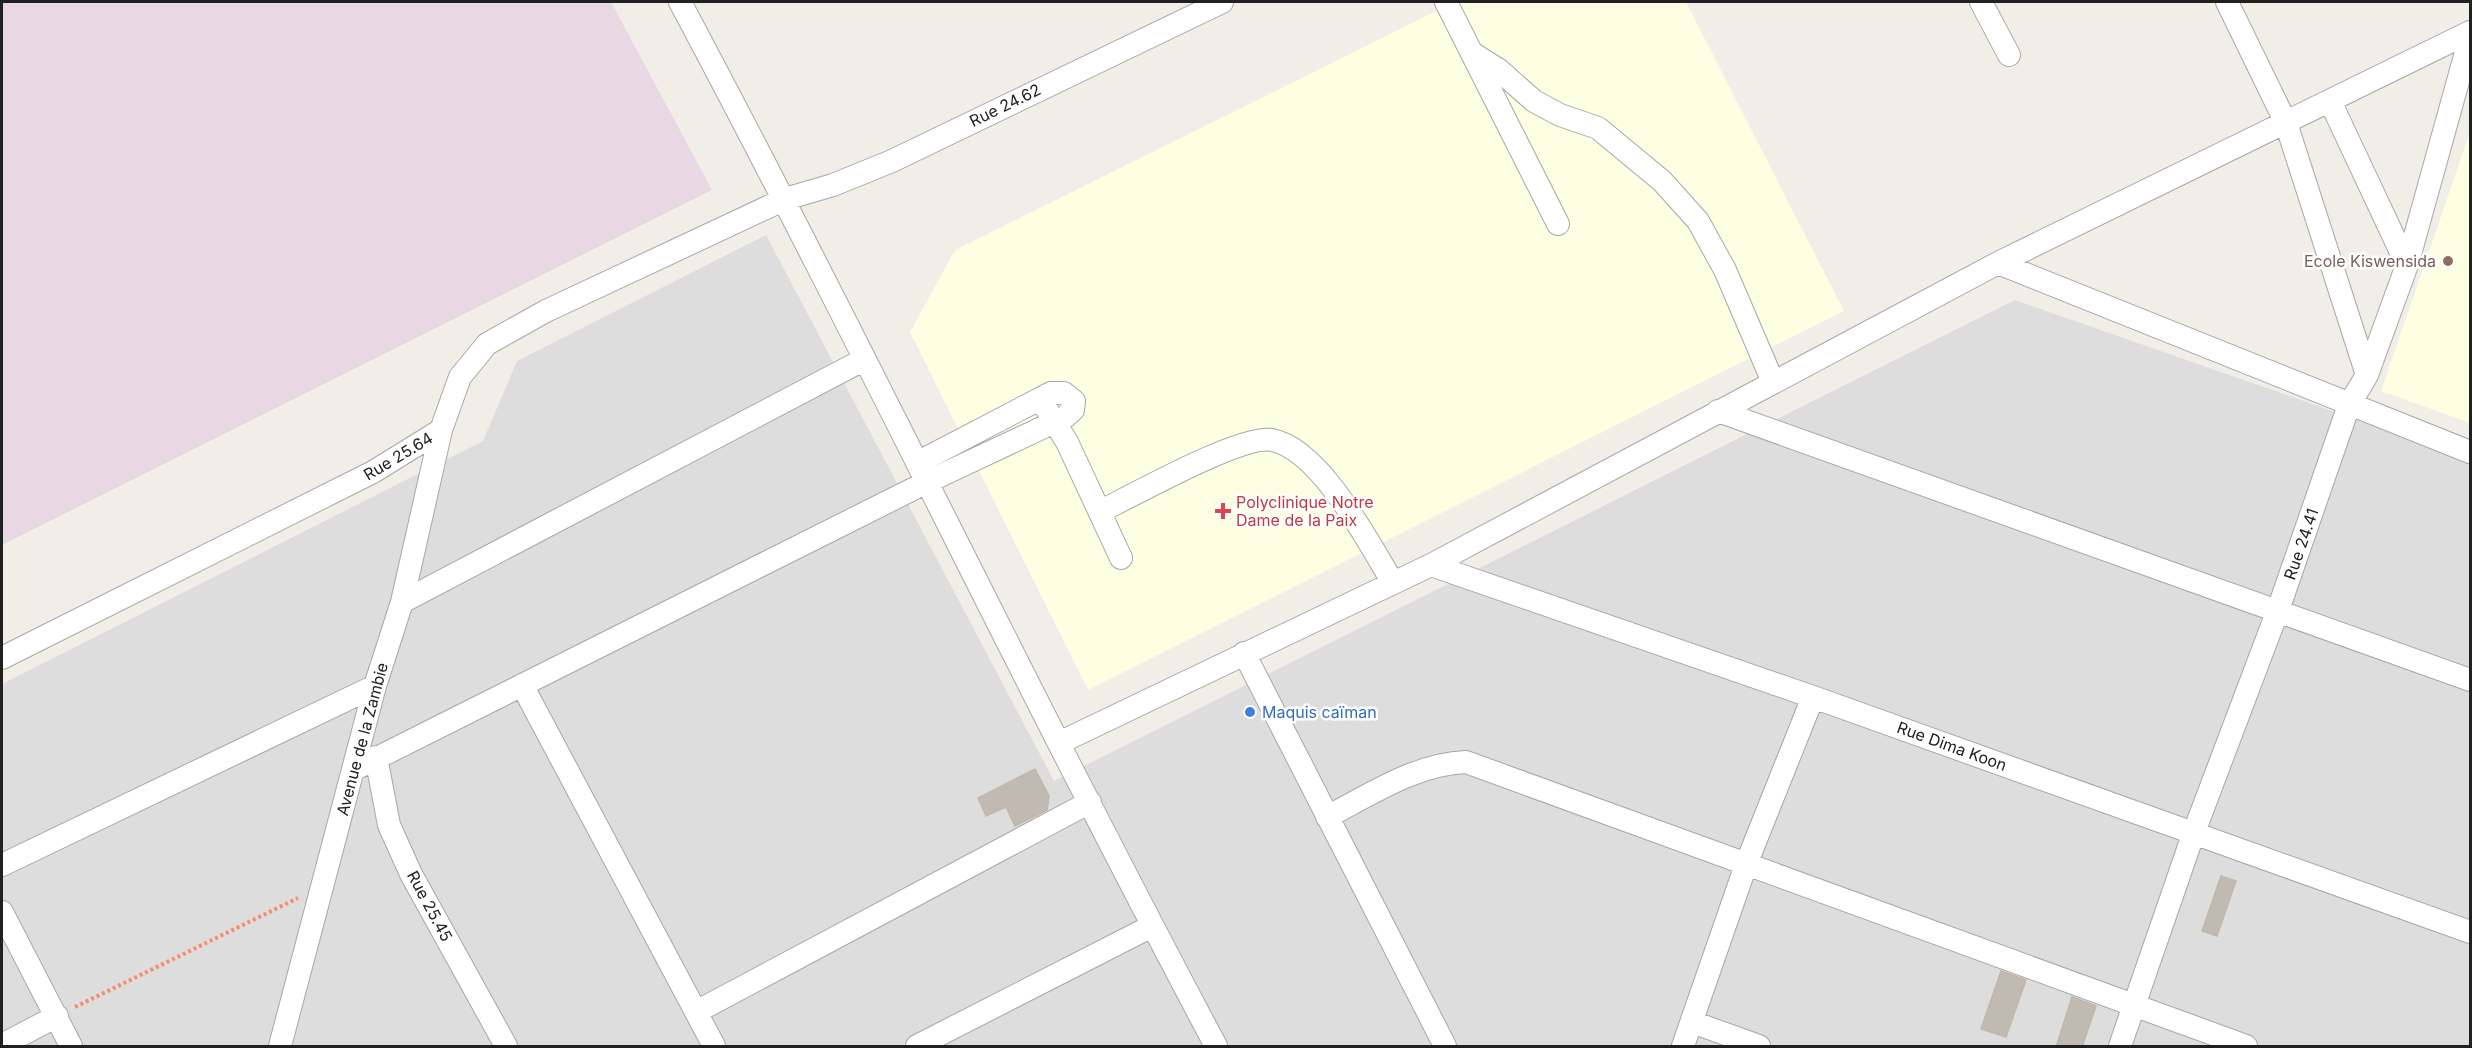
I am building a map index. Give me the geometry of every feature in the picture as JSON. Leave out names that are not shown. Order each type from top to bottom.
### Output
[{"type":"street","points":[[680,2],[785,199],[863,360],[1216,1047]]},
{"type":"street","name":"Rue 24.62","points":[[785,199],[833,185],[892,161],[1221,2]]},
{"type":"street","points":[[1446,2],[1558,224]]},
{"type":"street","points":[[1981,2],[2010,55]]},
{"type":"street","points":[[2227,2],[2286,123],[2367,375]]},
{"type":"street","points":[[1060,742],[1431,565],[1998,262],[2470,32]]},
{"type":"street","name":"Rue 24.41","points":[[2120,1047],[2194,832],[2278,610],[2349,405],[2367,375],[2407,265],[2470,38]]},
{"type":"street","points":[[1472,53],[1499,70],[1534,101],[1560,115],[1598,128],[1662,181],[1698,221],[1725,270],[1773,382]]},
{"type":"street","points":[[2330,101],[2407,265]]},
{"type":"street","name":"Rue 25.64","points":[[2,658],[373,472],[441,430],[460,377],[487,344],[546,311],[785,199]]},
{"type":"street","points":[[1998,262],[2470,452]]},
{"type":"street","points":[[402,602],[863,360]]},
{"type":"street","points":[[353,771],[376,757],[522,686],[922,473],[1040,399],[1101,511],[1121,558]]},
{"type":"street","points":[[1718,411],[2470,680]]},
{"type":"street","points":[[922,473],[1054,423]]},
{"type":"street","name":"Avenue de la Zambie","points":[[280,1047],[375,686],[402,602],[441,430]]},
{"type":"street","points":[[1101,511],[1238,443],[1271,439],[1299,452],[1326,481],[1349,510],[1392,583]]},
{"type":"street","name":"Rue Dima Koon","points":[[1431,565],[1813,697],[2470,932]]},
{"type":"street","points":[[1244,653],[1445,1047]]},
{"type":"street","points":[[2,865],[375,686]]},
{"type":"street","points":[[522,686],[714,1047]]},
{"type":"street","points":[[1683,1047],[1747,862],[1813,697]]},
{"type":"street","name":"Rue 25.45","points":[[376,757],[389,825],[411,874],[506,1047]]},
{"type":"street","points":[[1327,817],[1419,770],[1442,763],[1466,762],[1747,862],[2246,1047]]},
{"type":"street","points":[[696,1012],[1090,802]]},
{"type":"street","points":[[2,912],[71,1047]]},
{"type":"street","points":[[917,1047],[1152,926]]},
{"type":"street","points":[[2,1045],[57,1016]]},
{"type":"street","points":[[1692,1022],[1759,1047]]},
{"type":"path","points":[[57,1016],[322,886]]},
{"type":"shaded area","points":[[2,2],[611,2],[712,190],[2,545]]},
{"type":"shaded area","name":"Polyclinique Notre Dame de la Paix","points":[[1454,2],[1686,2],[1844,311],[1088,690],[910,332],[955,250]]},
{"type":"shaded area","name":"Ecole Kiswensida","points":[[2470,132],[2470,423],[2381,391]]},
{"type":"shaded area","points":[[766,235],[1054,781],[2015,300],[2470,459],[2470,1046],[2,1046],[2,684],[483,441],[517,361]]},
{"type":"building","points":[[1035,769],[1049,796],[1047,810],[1015,826],[1006,807],[986,816],[978,798]]},
{"type":"building","points":[[2221,876],[2236,881],[2217,936],[2202,931]]},
{"type":"building","points":[[2001,971],[2026,980],[2006,1037],[1981,1029]]},
{"type":"building","points":[[2072,997],[2096,1006],[2082,1047],[2056,1047]]},
{"type":"place","name":"Ecole Kiswensida","points":[[2448,261]]},
{"type":"place","name":"Polyclinique Notre Dame de la Paix","points":[[1223,511]]},
{"type":"place","name":"Maquis caïman","points":[[1250,712]]}]
